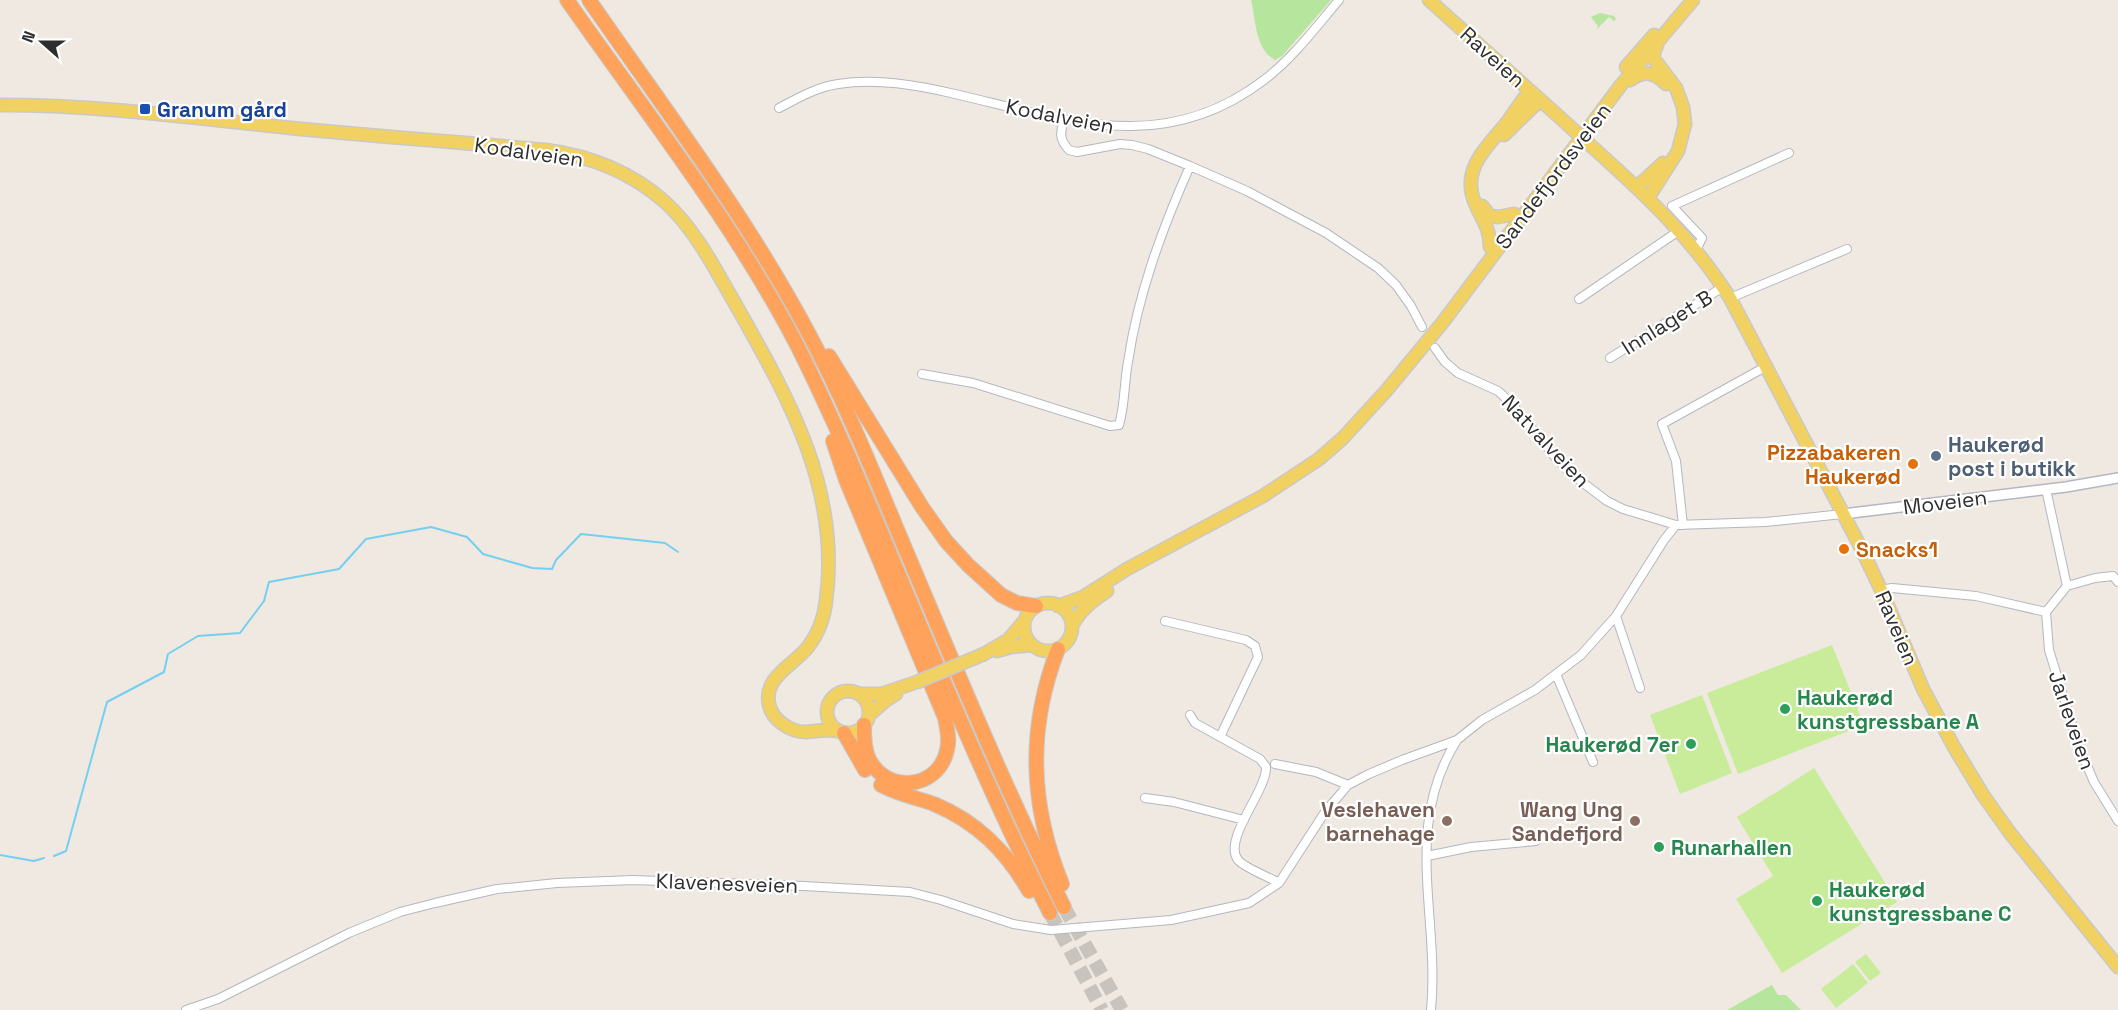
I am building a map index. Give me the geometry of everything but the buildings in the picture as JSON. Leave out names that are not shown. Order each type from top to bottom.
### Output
[{"type":"highway","points":[[567,0],[720,217],[797,345],[858,477],[986,780],[1046,915],[1006,855],[984,834],[960,817],[933,804],[878,783],[867,773],[841,732]]},
{"type":"highway","points":[[589,0],[734,208],[786,291],[845,407],[1011,796],[1067,905],[1046,836],[1036,784],[1038,732],[1058,649]]},
{"type":"highway","points":[[786,291],[798,299],[848,387],[922,507],[946,541],[1001,595],[1017,603],[1036,606]]},
{"type":"highway","points":[[797,345],[796,359],[828,427],[846,480],[945,718],[947,752],[938,770],[915,783],[897,783],[881,775],[869,759],[864,741],[866,720]]},
{"type":"main road","name":"Raveien","points":[[1430,0],[1637,187],[1680,230],[1726,292],[1843,514],[1881,590],[1923,688],[1973,780],[2010,833],[2118,967]]},
{"type":"main road","name":"Sandefjordsveien","points":[[1416,355],[1514,214],[1606,92],[1684,0]]},
{"type":"main road","name":"Sandefjordsveien","points":[[1058,606],[1083,597],[1127,568],[1263,496],[1319,459],[1367,413],[1443,322],[1621,85],[1693,0]]},
{"type":"main road","points":[[1648,198],[1678,151],[1683,140],[1685,124],[1685,113],[1676,88],[1654,60],[1654,52],[1660,38]]},
{"type":"main road","points":[[1621,85],[1639,74],[1646,72],[1654,74],[1665,82],[1678,106],[1679,131],[1671,154],[1637,187]]},
{"type":"main road","points":[[1491,247],[1488,227],[1475,204],[1472,176],[1480,155],[1530,91]]},
{"type":"main road","points":[[1514,214],[1490,216],[1483,209],[1477,193],[1478,171],[1485,157],[1540,100]]},
{"type":"main road","name":"Kodalveien","points":[[0,105],[44,105],[137,111],[556,152],[581,156],[612,168],[632,178],[655,195],[676,214],[695,238],[738,309],[795,416],[805,438],[819,486],[828,552],[824,614],[809,645],[775,678],[769,692],[769,706],[772,714],[791,728]]},
{"type":"main road","name":"Sandefjordsveien","points":[[1072,626],[1076,617],[1089,604],[1177,543]]},
{"type":"main road","points":[[791,728],[811,723],[822,716],[834,695],[844,691],[881,694],[984,654],[1011,647],[1032,645],[1047,651],[1058,649],[1068,640],[1072,626],[1068,614],[1058,606],[1047,603],[1036,606],[1008,640],[984,654]]},
{"type":"main road","points":[[1026,619],[1026,635],[1032,645]]},
{"type":"main road","points":[[791,728],[804,732],[827,729],[841,732],[855,731],[885,701],[916,682]]},
{"type":"main road","points":[[860,694],[867,703],[866,720]]},
{"type":"main road","points":[[827,705],[829,721],[841,732]]},
{"type":"street","name":"Kodalveien","points":[[779,108],[821,88],[835,84],[872,81],[923,87],[1064,120],[1109,127],[1142,127],[1180,122],[1216,109],[1265,79],[1292,53],[1339,0]]},
{"type":"street","points":[[1064,120],[1060,134],[1069,150],[1077,152],[1120,144],[1148,149],[1190,166],[1296,216],[1378,268],[1396,285],[1422,327]]},
{"type":"street","name":"Raveien","points":[[1696,250],[1702,238],[1672,206],[1789,153]]},
{"type":"street","points":[[922,374],[973,383],[1110,426],[1119,426],[1123,414],[1128,362],[1143,294],[1168,216],[1190,166]]},
{"type":"street","points":[[1579,299],[1680,230]]},
{"type":"street","points":[[1726,292],[1847,249]]},
{"type":"street","name":"Innlaget B","points":[[1610,358],[1726,292]]},
{"type":"street","name":"Natvalveien","points":[[1436,348],[1445,362],[1458,373],[1498,391],[1555,457],[1587,487],[1623,509],[1680,525],[1766,522],[1843,514]]},
{"type":"street","points":[[1680,525],[1676,461],[1662,424],[1767,366]]},
{"type":"street","name":"Moveien","points":[[1843,514],[2118,478]]},
{"type":"street","points":[[2046,489],[2067,586]]},
{"type":"street","name":"Klavenesveien","points":[[186,1010],[218,999],[349,933],[400,912],[497,889],[557,883],[633,880],[888,891],[923,895],[1013,924],[1051,930],[1178,919],[1250,903],[1279,883],[1325,812],[1348,785],[1402,760],[1457,740],[1482,720],[1535,690],[1581,655],[1616,616],[1665,540],[1680,525]]},
{"type":"street","points":[[1881,590],[1892,588],[1976,596],[2046,612],[2067,586],[2095,578],[2116,578]]},
{"type":"street","name":"Jarleveien","points":[[2046,612],[2049,650],[2078,744],[2094,782],[2118,820]]},
{"type":"street","points":[[1616,616],[1640,688]]},
{"type":"street","points":[[1165,621],[1246,639],[1256,646],[1258,657],[1220,737]]},
{"type":"street","points":[[1556,674],[1593,762]]},
{"type":"street","points":[[1190,715],[1195,723],[1260,759],[1266,767],[1264,782],[1244,820],[1236,842],[1236,856],[1242,864],[1279,883]]},
{"type":"street","points":[[1431,1010],[1426,832],[1433,793],[1446,758],[1457,740]]},
{"type":"street","points":[[1275,764],[1316,772],[1348,785]]},
{"type":"street","points":[[1145,798],[1174,802],[1244,820]]},
{"type":"street","points":[[1427,856],[1471,847],[1536,841]]},
{"type":"green space","points":[[1251,0],[1331,0],[1282,56],[1275,60],[1268,55],[1260,42]]},
{"type":"green space","points":[[1600,13],[1614,16],[1616,19],[1614,21],[1609,17],[1596,30],[1598,26],[1591,17]]},
{"type":"green space","name":"Haukerød kunstgressbane A","points":[[1832,645],[1864,725],[1738,774],[1707,693]]},
{"type":"green space","name":"Haukerød 7er","points":[[1702,695],[1732,773],[1680,794],[1650,715]]},
{"type":"green space","name":"Haukerød kunstgressbane C","points":[[1814,768],[1897,902],[1782,973],[1736,899],[1773,876],[1737,817]]},
{"type":"green space","points":[[1866,954],[1881,973],[1870,981],[1855,962]]},
{"type":"green space","points":[[1853,964],[1868,983],[1836,1008],[1821,989]]},
{"type":"green space","points":[[1772,985],[1778,995],[1786,995],[1801,1010],[1727,1010]]},
{"type":"waterway","points":[[54,856],[66,851],[107,702],[164,672],[168,654],[198,636],[240,633],[264,601],[269,582],[339,569],[366,539],[431,527],[467,537],[483,554],[532,568],[552,569],[556,560],[581,534],[665,543],[678,552]]},
{"type":"waterway","points":[[0,855],[34,861],[44,858]]},
{"type":"tunnel","points":[[1064,907],[1122,1010]]},
{"type":"tunnel","points":[[1050,913],[1102,1010]]},
{"type":"place","name":"Granum gård","points":[[145,109]]},
{"type":"place","name":"Haukerød post i butikk","points":[[1936,456]]},
{"type":"place","name":"Pizzabakeren Haukerød","points":[[1913,464]]},
{"type":"place","name":"Snacks1","points":[[1844,549]]},
{"type":"place","name":"Haukerød kunstgressbane A","points":[[1785,709]]},
{"type":"place","name":"Haukerød 7er","points":[[1691,744]]},
{"type":"place","name":"Veslehaven barnehage","points":[[1447,821]]},
{"type":"place","name":"Wang Ung Sandefjord","points":[[1635,821]]},
{"type":"place","name":"Runarhallen","points":[[1659,847]]},
{"type":"place","name":"Haukerød kunstgressbane C","points":[[1817,901]]}]
